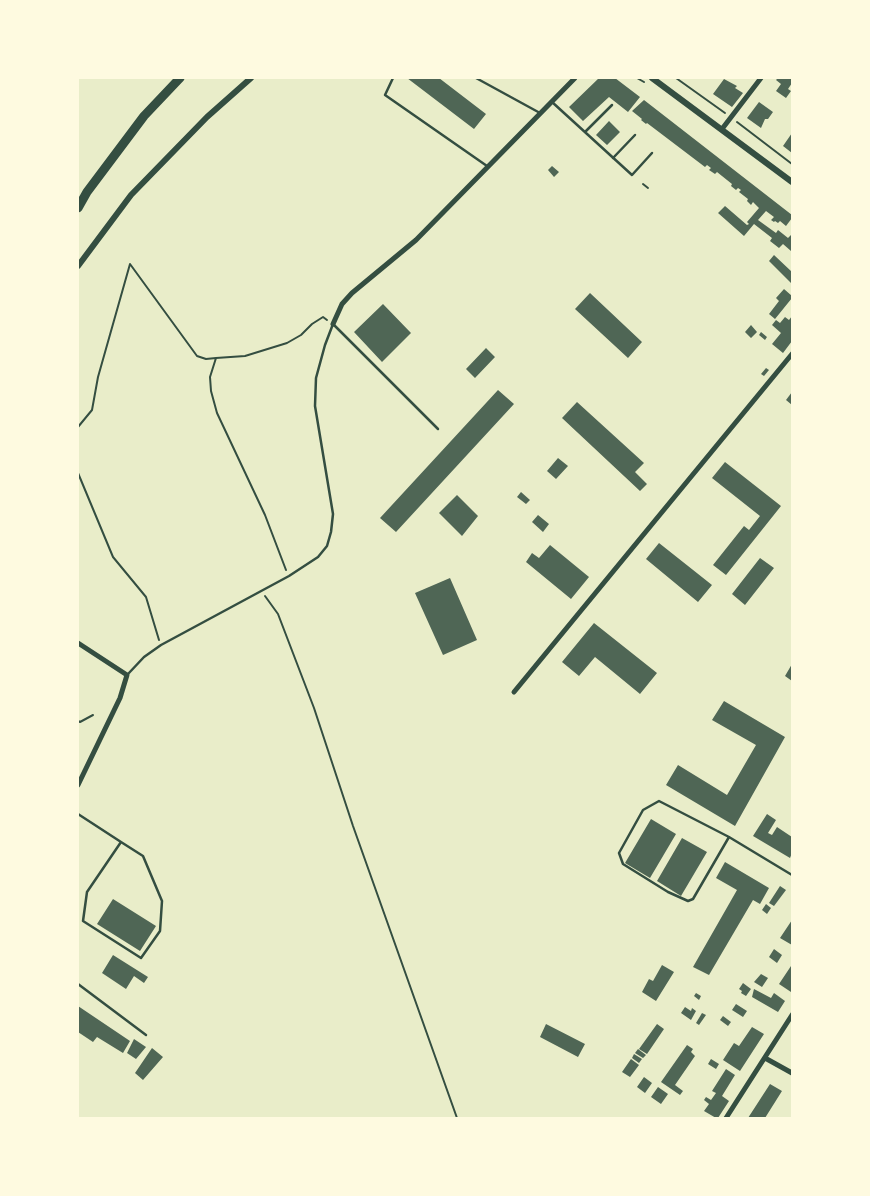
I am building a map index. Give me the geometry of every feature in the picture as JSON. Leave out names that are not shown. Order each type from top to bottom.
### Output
[{"type":"highway","points":[[78,208],[87,192],[144,116],[180,78]]},
{"type":"street","points":[[78,266],[131,195],[207,117],[251,78]]},
{"type":"street","points":[[333,324],[342,304],[352,293],[416,240],[575,78]]},
{"type":"street","points":[[652,78],[792,182]]},
{"type":"street","points":[[722,129],[761,78]]},
{"type":"street","points":[[514,692],[792,354]]},
{"type":"street","points":[[78,643],[127,675],[120,698],[78,785]]},
{"type":"street","points":[[726,1118],[792,1015]]},
{"type":"street","points":[[765,1058],[792,1072]]},
{"type":"lane","points":[[393,78],[385,95],[488,167]]},
{"type":"lane","points":[[476,78],[540,114]]},
{"type":"lane","points":[[552,102],[632,175],[652,153]]},
{"type":"lane","points":[[585,132],[612,105]]},
{"type":"lane","points":[[613,158],[635,135]]},
{"type":"lane","points":[[127,675],[144,657],[161,645],[288,576],[318,557],[327,546],[332,532],[334,514],[315,406],[316,378],[333,324],[438,429]]},
{"type":"lane","points":[[729,838],[693,899],[688,901],[668,892],[623,864],[618,853],[643,810],[660,801],[729,838],[792,875]]},
{"type":"lane","points":[[78,814],[143,856],[162,901],[160,931],[141,958],[83,921],[87,892],[121,842]]},
{"type":"lane","points":[[78,984],[146,1035]]},
{"type":"path","points":[[643,184],[648,188]]},
{"type":"path","points":[[78,427],[92,410],[98,377],[130,264],[197,356],[206,359],[245,356],[287,344],[302,335],[312,324],[323,317],[333,324]]},
{"type":"path","points":[[216,358],[210,377],[211,391],[217,413],[266,515],[288,576]]},
{"type":"path","points":[[78,473],[113,557],[146,597],[161,645]]},
{"type":"path","points":[[262,591],[278,614],[314,708],[353,826],[457,1118]]},
{"type":"path","points":[[78,721],[80,722],[93,715]]},
{"type":"building","points":[[407,78],[439,78],[486,114],[474,129]]},
{"type":"building","points":[[599,78],[615,78],[640,97],[628,112],[609,97],[583,121],[569,107]]},
{"type":"building","points":[[778,78],[792,78],[792,83],[788,89],[791,91],[786,98],[776,91],[781,84],[776,80]]},
{"type":"building","points":[[724,79],[737,86],[735,88],[743,93],[732,107],[713,94]]},
{"type":"building","points":[[644,100],[792,215],[786,226],[780,221],[778,223],[771,220],[774,217],[766,211],[758,220],[776,233],[778,230],[788,238],[792,234],[791,251],[783,244],[779,248],[770,241],[772,238],[754,224],[744,236],[718,213],[725,206],[747,225],[749,224],[747,222],[759,208],[753,202],[751,205],[747,201],[748,199],[739,192],[741,190],[738,188],[736,190],[731,186],[732,184],[717,172],[715,174],[709,170],[711,168],[707,165],[705,167],[641,120],[632,111]]},
{"type":"building","points":[[759,102],[773,112],[768,119],[765,119],[761,128],[747,118]]},
{"type":"building","points":[[609,121],[620,132],[607,145],[596,135]]},
{"type":"building","points":[[792,133],[792,153],[783,146]]},
{"type":"building","points":[[552,166],[559,172],[554,177],[548,170]]},
{"type":"building","points":[[774,255],[792,272],[792,284],[769,261]]},
{"type":"building","points":[[784,289],[792,298],[775,319],[769,314],[779,301],[776,298]]},
{"type":"building","points":[[590,293],[642,342],[628,358],[575,309]]},
{"type":"building","points":[[383,304],[411,333],[382,362],[354,332]]},
{"type":"building","points":[[792,316],[792,341],[783,353],[772,344],[781,333],[772,325],[776,320],[780,323],[785,317],[789,320]]},
{"type":"building","points":[[751,325],[757,332],[751,338],[745,332]]},
{"type":"building","points":[[761,332],[767,337],[765,340],[759,335]]},
{"type":"building","points":[[486,348],[495,357],[475,378],[466,369]]},
{"type":"building","points":[[766,368],[769,370],[764,376],[761,374]]},
{"type":"building","points":[[498,390],[514,404],[396,532],[380,518]]},
{"type":"building","points":[[792,392],[792,405],[786,400]]},
{"type":"building","points":[[577,402],[644,463],[635,472],[647,484],[640,491],[562,418]]},
{"type":"building","points":[[558,458],[568,466],[556,479],[547,471]]},
{"type":"building","points":[[725,462],[781,506],[726,575],[713,565],[744,526],[749,530],[760,516],[712,478]]},
{"type":"building","points":[[521,492],[530,500],[526,504],[517,497]]},
{"type":"building","points":[[457,495],[478,516],[462,536],[439,513]]},
{"type":"building","points":[[538,515],[549,524],[543,532],[532,522]]},
{"type":"building","points":[[659,543],[712,585],[698,602],[646,559]]},
{"type":"building","points":[[550,545],[589,577],[571,599],[526,562],[532,553],[539,558]]},
{"type":"building","points":[[760,558],[774,568],[745,605],[732,594]]},
{"type":"building","points":[[450,578],[477,640],[443,655],[415,593]]},
{"type":"building","points":[[594,623],[657,673],[640,694],[595,657],[579,676],[562,662]]},
{"type":"building","points":[[792,664],[792,681],[785,676]]},
{"type":"building","points":[[724,701],[785,737],[735,826],[666,785],[678,765],[727,795],[756,745],[712,720]]},
{"type":"building","points":[[767,814],[776,820],[768,833],[772,835],[777,827],[792,837],[792,853],[790,858],[753,836]]},
{"type":"building","points":[[651,819],[676,834],[650,878],[625,863]]},
{"type":"building","points":[[682,838],[707,852],[681,896],[657,881]]},
{"type":"building","points":[[725,862],[769,888],[760,904],[753,900],[709,975],[693,967],[737,890],[716,878]]},
{"type":"building","points":[[780,886],[786,890],[774,906],[769,903]]},
{"type":"building","points":[[113,899],[156,926],[140,951],[97,924]]},
{"type":"building","points":[[766,904],[771,908],[767,914],[762,910]]},
{"type":"building","points":[[792,920],[792,945],[780,938]]},
{"type":"building","points":[[774,949],[782,955],[777,963],[769,957]]},
{"type":"building","points":[[113,955],[148,977],[144,983],[134,976],[126,989],[102,973]]},
{"type":"building","points":[[662,965],[674,972],[656,1001],[642,992],[649,979],[653,981]]},
{"type":"building","points":[[791,966],[792,990],[791,992],[779,984]]},
{"type":"building","points":[[761,974],[768,978],[762,987],[754,982]]},
{"type":"building","points":[[743,983],[751,989],[746,996],[739,989]]},
{"type":"building","points":[[754,989],[771,998],[774,993],[785,1001],[778,1012],[752,997]]},
{"type":"building","points":[[696,993],[701,996],[699,1000],[694,996]]},
{"type":"building","points":[[736,1004],[747,1011],[743,1017],[732,1010]]},
{"type":"building","points":[[78,1006],[130,1041],[123,1053],[97,1037],[93,1042],[78,1032]]},
{"type":"building","points":[[685,1007],[691,1011],[692,1008],[696,1011],[691,1020],[681,1013]]},
{"type":"building","points":[[702,1013],[706,1015],[699,1025],[696,1023]]},
{"type":"building","points":[[723,1016],[731,1022],[728,1026],[720,1020]]},
{"type":"building","points":[[546,1024],[585,1044],[578,1057],[540,1037]]},
{"type":"building","points":[[657,1024],[664,1029],[647,1054],[639,1049]]},
{"type":"building","points":[[752,1027],[764,1034],[740,1071],[723,1060],[734,1043],[739,1046]]},
{"type":"building","points":[[134,1039],[146,1047],[136,1059],[127,1053]]},
{"type":"building","points":[[687,1045],[693,1049],[691,1052],[695,1056],[675,1085],[683,1091],[680,1095],[661,1082]]},
{"type":"building","points":[[152,1048],[163,1057],[143,1080],[135,1073]]},
{"type":"building","points":[[638,1049],[646,1055],[643,1058],[635,1053]]},
{"type":"building","points":[[634,1054],[642,1059],[639,1063],[632,1058]]},
{"type":"building","points":[[631,1059],[639,1065],[630,1077],[622,1072]]},
{"type":"building","points":[[711,1059],[719,1064],[716,1069],[708,1064]]},
{"type":"building","points":[[726,1069],[735,1075],[722,1096],[729,1101],[718,1118],[716,1118],[704,1111],[709,1104],[704,1100],[706,1097],[711,1100],[716,1093],[712,1091]]},
{"type":"building","points":[[644,1077],[652,1083],[645,1093],[637,1087]]},
{"type":"building","points":[[770,1084],[782,1091],[765,1118],[748,1118]]},
{"type":"building","points":[[658,1087],[668,1094],[661,1104],[651,1097]]}]
